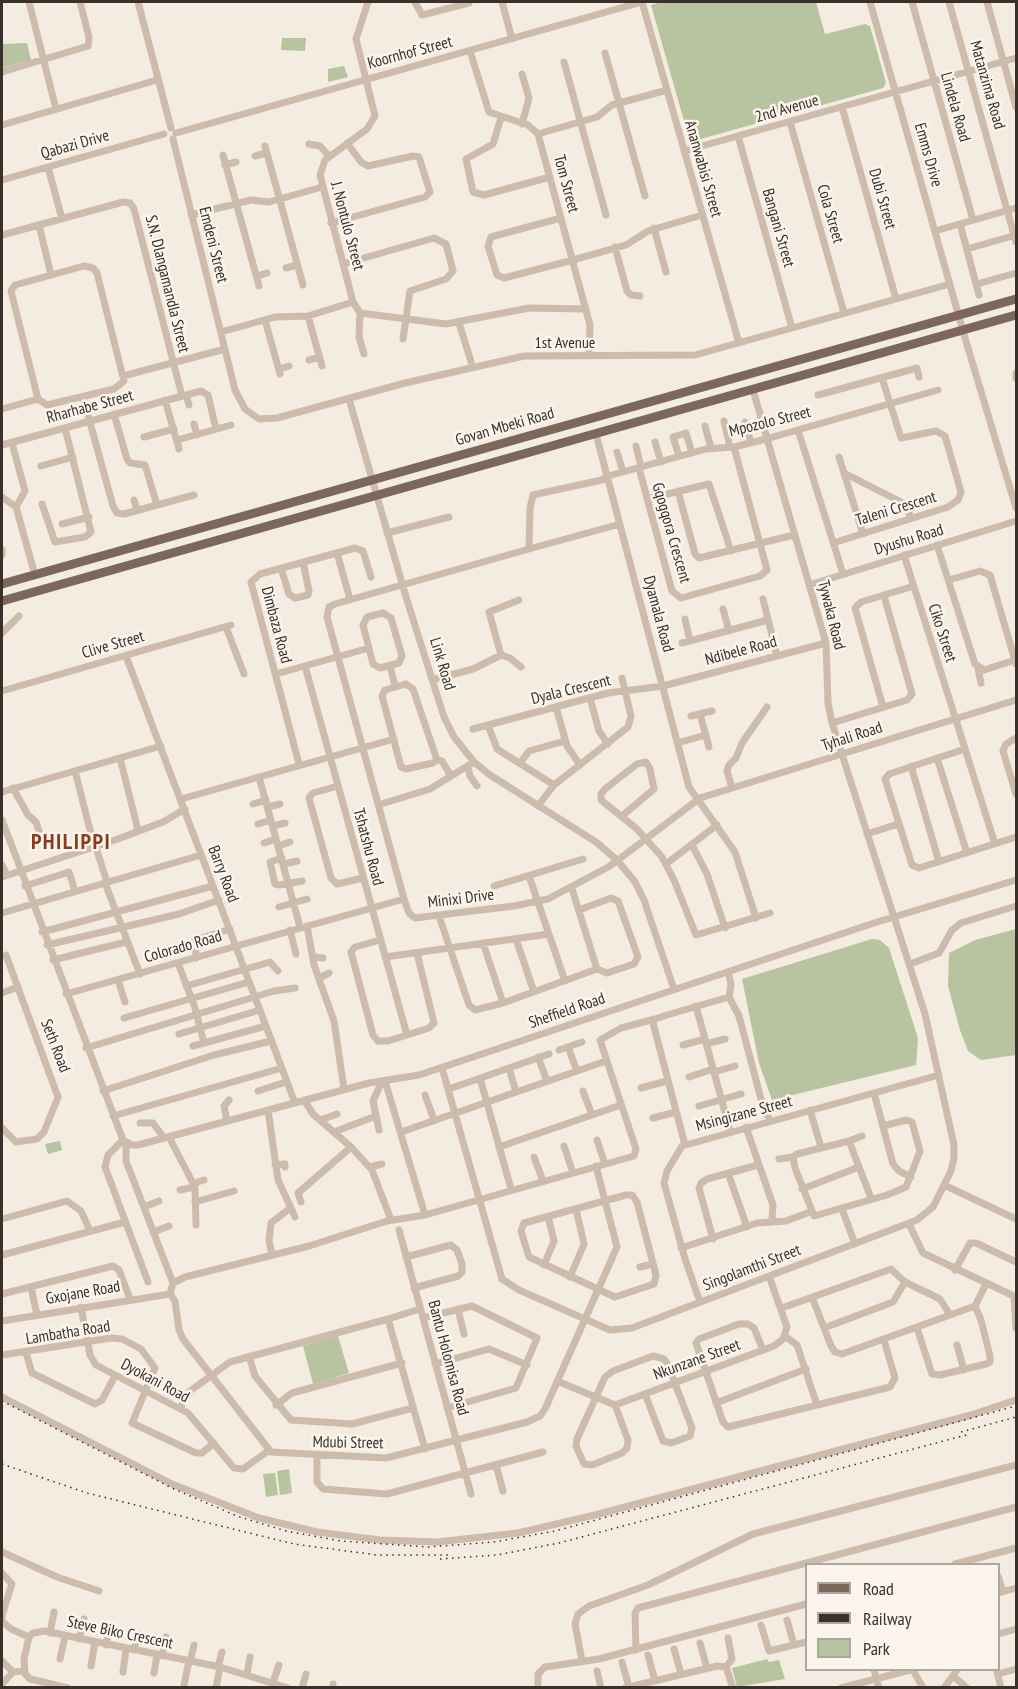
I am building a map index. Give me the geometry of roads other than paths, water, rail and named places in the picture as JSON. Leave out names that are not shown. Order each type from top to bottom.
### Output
[{"type":"main road","name":"Govan Mbeki Road","points":[[2,584],[1017,299]]},
{"type":"main road","name":"Govan Mbeki Road","points":[[2,601],[1017,315]]},
{"type":"street","points":[[29,2],[56,109]]},
{"type":"street","points":[[2,72],[89,45],[80,2]]},
{"type":"street","name":"Emdeni Street","points":[[138,2],[225,349]]},
{"type":"street","points":[[309,144],[320,146],[329,156],[367,129],[375,116],[356,34],[368,2]]},
{"type":"street","points":[[415,2],[422,15],[469,3]]},
{"type":"street","points":[[502,2],[512,39]]},
{"type":"street","name":"Koornhof Street","points":[[170,133],[642,2]]},
{"type":"street","name":"Ananwabisi Street","points":[[642,2],[739,343]]},
{"type":"street","name":"Emms Drive","points":[[870,2],[958,315],[1017,508]]},
{"type":"street","name":"Lindela Road","points":[[912,2],[973,220]]},
{"type":"street","name":"Matanzima Road","points":[[949,2],[1016,237]]},
{"type":"street","points":[[987,2],[1017,107]]},
{"type":"street","points":[[470,51],[486,108],[501,118],[532,128],[538,134],[597,117],[619,103],[667,90]]},
{"type":"street","points":[[605,53],[645,196]]},
{"type":"street","name":"2nd Avenue","points":[[684,151],[1017,58]]},
{"type":"street","points":[[564,62],[606,215]]},
{"type":"street","points":[[522,74],[529,98],[522,124]]},
{"type":"street","points":[[2,125],[157,80]]},
{"type":"street","name":"Dubi Street","points":[[842,107],[896,298]]},
{"type":"street","points":[[501,118],[493,144],[466,159],[473,192],[484,195],[550,177]]},
{"type":"street","name":"Cola Street","points":[[790,122],[843,314]]},
{"type":"street","name":"Qabazi Drive","points":[[2,180],[170,133]]},
{"type":"street","name":"Tom Street","points":[[538,134],[590,325],[589,356]]},
{"type":"street","name":"Bangani Street","points":[[738,136],[792,328]]},
{"type":"street","points":[[331,223],[425,197],[430,192],[419,157],[413,156],[368,166],[361,162],[347,143]]},
{"type":"street","points":[[255,156],[266,150],[303,285]]},
{"type":"street","points":[[222,155],[259,286]]},
{"type":"street","name":"J. Nontulo Street","points":[[329,156],[323,164],[322,187],[353,302],[360,313]]},
{"type":"street","points":[[225,165],[236,162]]},
{"type":"street","points":[[48,167],[62,219]]},
{"type":"street","points":[[191,215],[256,199],[267,202],[322,187]]},
{"type":"street","name":"S.N. Dlangamandla Street","points":[[2,235],[123,202],[132,205],[173,363],[184,395]]},
{"type":"street","points":[[935,231],[1017,208]]},
{"type":"street","points":[[561,218],[491,237],[488,246],[495,272],[504,278],[573,260],[615,248],[654,228],[702,215]]},
{"type":"street","points":[[960,224],[979,295]]},
{"type":"street","points":[[39,225],[51,275]]},
{"type":"street","points":[[654,228],[666,272]]},
{"type":"street","points":[[967,249],[1016,237]]},
{"type":"street","points":[[343,264],[434,238],[443,240],[453,271],[446,279],[410,291],[403,339]]},
{"type":"street","points":[[615,248],[627,291],[631,295],[640,296]]},
{"type":"street","points":[[286,268],[297,265]]},
{"type":"street","points":[[86,266],[97,273],[123,376],[120,386],[51,406],[42,404],[39,399],[11,291],[15,285],[51,275],[86,266]]},
{"type":"street","points":[[256,276],[267,273]]},
{"type":"street","points":[[977,284],[1017,273]]},
{"type":"street","name":"1st Avenue","points":[[225,349],[241,404],[259,419],[278,418],[524,356],[682,357],[950,284]]},
{"type":"street","points":[[221,332],[265,320],[308,316],[353,302]]},
{"type":"street","points":[[371,344],[363,350],[359,337],[360,313],[405,320],[459,323],[529,308],[586,309]]},
{"type":"street","points":[[308,316],[322,366]]},
{"type":"street","points":[[265,320],[280,372],[289,366]]},
{"type":"street","points":[[459,323],[473,368]]},
{"type":"street","points":[[123,376],[225,349]]},
{"type":"street","points":[[309,360],[320,357]]},
{"type":"street","points":[[818,395],[917,368],[920,377]]},
{"type":"street","points":[[1017,373],[1017,378]]},
{"type":"street","points":[[882,378],[890,404]]},
{"type":"street","name":"Tywaka Road","points":[[753,390],[826,643],[828,703],[832,723],[894,917]]},
{"type":"street","name":"Mpozolo Street","points":[[529,549],[530,508],[534,495],[602,480],[608,476],[711,448],[751,443],[938,390]]},
{"type":"street","name":"Rharhabe Street","points":[[2,446],[201,391],[208,395],[216,429]]},
{"type":"street","points":[[184,395],[189,405]]},
{"type":"street","points":[[83,397],[115,510],[120,514],[194,495]]},
{"type":"street","points":[[2,409],[39,399]]},
{"type":"street","name":"Link Road","points":[[349,399],[375,496],[432,680],[450,730],[471,765],[596,842],[618,861],[644,900],[674,989]]},
{"type":"street","points":[[165,400],[179,449]]},
{"type":"street","name":"Taleni Crescent","points":[[833,543],[948,507],[958,500],[961,492],[945,436],[936,431],[901,438],[890,404]]},
{"type":"street","points":[[114,414],[126,459],[130,463],[145,465],[157,505]]},
{"type":"street","name":"Gqogqora Crescent","points":[[636,447],[647,499],[675,596],[681,598],[764,575],[767,568],[761,543],[724,421]]},
{"type":"street","points":[[745,422],[751,443]]},
{"type":"street","points":[[194,424],[197,435]]},
{"type":"street","points":[[177,440],[231,425]]},
{"type":"street","points":[[705,426],[711,448]]},
{"type":"street","points":[[42,504],[51,537],[55,542],[89,535],[92,529],[65,428]]},
{"type":"street","points":[[144,437],[174,429]]},
{"type":"street","points":[[798,430],[843,574]]},
{"type":"street","points":[[679,456],[673,437],[687,433],[692,453]]},
{"type":"street","name":"Dyamala Road","points":[[596,434],[689,787],[735,852],[756,918]]},
{"type":"street","points":[[655,442],[661,462]]},
{"type":"street","points":[[12,443],[24,493],[16,507]]},
{"type":"street","points":[[617,452],[623,472]]},
{"type":"street","points":[[41,466],[73,457]]},
{"type":"street","points":[[839,457],[862,534]]},
{"type":"street","points":[[844,473],[905,504],[911,518]]},
{"type":"street","points":[[647,499],[705,484],[712,488],[731,551]]},
{"type":"street","points":[[172,490],[175,500]]},
{"type":"street","points":[[678,491],[694,554],[704,558],[794,535]]},
{"type":"street","points":[[3,498],[14,498],[24,493]]},
{"type":"street","points":[[3,498],[16,507],[35,575]]},
{"type":"street","points":[[134,500],[137,510]]},
{"type":"street","points":[[62,524],[89,517]]},
{"type":"street","points":[[387,533],[449,517]]},
{"type":"street","name":"Dyushu Road","points":[[809,585],[1017,520]]},
{"type":"street","points":[[337,553],[350,599],[620,524]]},
{"type":"street","points":[[937,545],[981,683]]},
{"type":"street","name":"Dimbaza Road","points":[[299,764],[251,582],[257,575],[360,548],[371,577]]},
{"type":"street","name":"Ciko Street","points":[[904,555],[994,844]]},
{"type":"street","points":[[281,568],[289,594],[295,598],[301,597],[309,591],[303,562]]},
{"type":"street","points":[[949,580],[980,571],[990,575],[1016,662],[984,670],[978,668]]},
{"type":"street","points":[[883,707],[854,611],[858,604],[914,586]]},
{"type":"street","points":[[832,723],[907,700],[913,692],[884,596]]},
{"type":"street","name":"Minixi Drive","points":[[350,599],[329,607],[326,613],[404,899],[409,913],[415,918],[538,902],[572,889],[618,861],[696,800]]},
{"type":"street","points":[[763,599],[777,656]]},
{"type":"street","points":[[501,655],[489,612],[519,600]]},
{"type":"street","points":[[723,609],[729,631]]},
{"type":"street","points":[[388,614],[402,656],[399,663],[376,667],[369,648],[364,621],[367,617],[388,614]]},
{"type":"street","points":[[2,633],[19,616]]},
{"type":"street","points":[[685,619],[690,641]]},
{"type":"street","points":[[682,643],[768,620]]},
{"type":"street","name":"Clive Street","points":[[2,691],[229,626],[244,674]]},
{"type":"street","name":"Ndibele Road","points":[[663,686],[826,643]]},
{"type":"street","points":[[276,674],[369,648]]},
{"type":"street","points":[[432,680],[473,669],[501,655],[510,657],[521,667]]},
{"type":"street","name":"Barry Road","points":[[126,656],[295,1103]]},
{"type":"street","name":"Tshatshu Road","points":[[305,666],[407,1035]]},
{"type":"street","points":[[390,666],[395,686]]},
{"type":"street","points":[[538,806],[554,785],[608,744],[630,723],[622,678]]},
{"type":"street","points":[[406,684],[413,689],[437,760],[433,764],[406,770],[402,766],[382,696],[385,690],[406,684]]},
{"type":"street","name":"Dyala Crescent","points":[[473,729],[590,698],[663,686]]},
{"type":"street","points":[[590,698],[599,731],[608,744]]},
{"type":"street","name":"Tyhali Road","points":[[696,800],[1017,700]]},
{"type":"street","points":[[556,706],[565,741],[580,765]]},
{"type":"street","points":[[732,788],[727,771],[729,765],[736,758],[742,743],[767,706]]},
{"type":"street","points":[[691,716],[712,711]]},
{"type":"street","points":[[700,714],[709,747]]},
{"type":"street","points":[[488,725],[495,747],[554,785]]},
{"type":"street","points":[[677,743],[706,735]]},
{"type":"street","points":[[181,799],[394,738]]},
{"type":"street","points":[[1017,738],[1009,741],[1004,747],[1017,794]]},
{"type":"street","points":[[520,763],[529,751],[565,741]]},
{"type":"street","points":[[2,792],[161,746]]},
{"type":"street","points":[[965,749],[889,774],[885,779],[912,865],[919,868],[1017,837]]},
{"type":"street","points":[[120,758],[138,830]]},
{"type":"street","points":[[937,758],[967,853]]},
{"type":"street","points":[[437,760],[442,761],[451,776]]},
{"type":"street","points":[[622,816],[654,789],[650,766],[643,762],[601,794],[603,804],[622,816],[646,838],[666,864],[693,933],[702,935],[770,914]]},
{"type":"street","points":[[378,805],[430,789],[471,765]]},
{"type":"street","points":[[471,765],[470,776],[477,786]]},
{"type":"street","points":[[911,766],[939,862]]},
{"type":"street","points":[[75,771],[115,912],[140,974]]},
{"type":"street","points":[[259,777],[288,884],[333,1017],[344,1089]]},
{"type":"street","points":[[338,786],[313,793],[309,798],[331,879],[337,884],[363,878]]},
{"type":"street","points":[[14,788],[28,815],[36,822],[41,837]]},
{"type":"street","points":[[253,804],[280,804]]},
{"type":"street","points":[[2,864],[4,876],[163,822],[185,809]]},
{"type":"street","points":[[2,820],[31,903],[124,1142],[126,1161],[174,1283]]},
{"type":"street","points":[[258,824],[285,823]]},
{"type":"street","points":[[867,834],[898,824]]},
{"type":"street","points":[[666,864],[717,825]]},
{"type":"street","points":[[264,843],[290,842]]},
{"type":"street","points":[[692,845],[707,874],[725,928]]},
{"type":"street","points":[[2,913],[201,855]]},
{"type":"street","points":[[494,886],[583,859]]},
{"type":"street","points":[[297,861],[270,862],[274,882],[278,885],[302,880]]},
{"type":"street","points":[[25,886],[69,872],[75,891]]},
{"type":"street","points":[[529,876],[565,981]]},
{"type":"street","name":"Sheffield Road","points":[[124,1142],[138,1145],[344,1089],[442,1068],[894,917],[1017,880]]},
{"type":"street","points":[[42,932],[213,886]]},
{"type":"street","points":[[572,889],[597,969]]},
{"type":"street","points":[[439,916],[472,1008],[480,1010],[597,969],[607,973],[634,964],[638,957],[618,901],[610,898],[579,910]]},
{"type":"street","points":[[279,907],[307,899]]},
{"type":"street","name":"Colorado Road","points":[[66,994],[404,899]]},
{"type":"street","points":[[47,945],[179,914],[219,900]]},
{"type":"street","points":[[910,964],[939,953],[952,930],[961,923],[1017,906]]},
{"type":"street","name":"Singolamthi Street","points":[[442,1068],[502,1279],[519,1290],[610,1330],[626,1330],[909,1224],[930,1212],[953,1165],[954,1151],[925,1014],[894,917]]},
{"type":"street","points":[[195,958],[195,940],[230,929]]},
{"type":"street","points":[[290,930],[296,954]]},
{"type":"street","points":[[385,957],[549,934]]},
{"type":"street","points":[[516,939],[534,992]]},
{"type":"street","points":[[380,940],[355,947],[351,952],[373,1035],[381,1042],[429,1028],[434,1023],[417,953]]},
{"type":"street","points":[[53,960],[126,942]]},
{"type":"street","points":[[483,943],[503,1003]]},
{"type":"street","name":"Seth Road","points":[[2,1128],[19,1143],[40,1137],[58,1097],[6,956]]},
{"type":"street","points":[[313,957],[323,958]]},
{"type":"street","points":[[186,986],[270,962],[278,971]]},
{"type":"street","points":[[178,963],[192,999],[204,1043]]},
{"type":"street","points":[[728,972],[731,984],[729,997],[739,1016],[760,1099],[770,1121]]},
{"type":"street","points":[[318,978],[329,973]]},
{"type":"street","points":[[118,980],[125,1002]]},
{"type":"street","points":[[124,1018],[249,982]]},
{"type":"street","points":[[2,993],[18,987]]},
{"type":"street","points":[[86,1048],[150,1027],[295,988]]},
{"type":"street","points":[[268,1451],[181,1336],[176,1301],[170,1294],[174,1283],[185,1277],[391,1220],[425,1215],[633,1156],[636,1149],[600,1043],[606,1035],[729,997]]},
{"type":"street","points":[[696,1006],[730,1131]]},
{"type":"street","points":[[179,1034],[260,1010]]},
{"type":"street","points":[[655,1019],[653,1027],[685,1144]]},
{"type":"street","points":[[193,1046],[266,1026]]},
{"type":"street","points":[[683,1045],[724,1040]]},
{"type":"street","points":[[103,1091],[214,1054],[271,1041]]},
{"type":"street","points":[[559,1050],[582,1042]]},
{"type":"street","points":[[568,1047],[577,1071]]},
{"type":"street","points":[[449,1089],[549,1054]]},
{"type":"street","points":[[538,1058],[547,1082]]},
{"type":"street","points":[[401,1132],[606,1061]]},
{"type":"street","points":[[688,1077],[735,1066]]},
{"type":"street","points":[[113,1116],[282,1068]]},
{"type":"street","points":[[509,1068],[516,1092]]},
{"type":"street","name":"Msingizane Street","points":[[700,1302],[681,1248],[664,1178],[685,1144],[939,1075]]},
{"type":"street","points":[[480,1078],[511,1189]]},
{"type":"street","points":[[384,1081],[425,1215]]},
{"type":"street","points":[[379,1130],[373,1101],[384,1081]]},
{"type":"street","points":[[641,1088],[667,1081]]},
{"type":"street","points":[[258,1091],[286,1082]]},
{"type":"street","points":[[583,1091],[592,1115]]},
{"type":"street","points":[[874,1093],[893,1164],[899,1171],[911,1177]]},
{"type":"street","points":[[699,1106],[741,1094]]},
{"type":"street","points":[[425,1095],[434,1120]]},
{"type":"street","points":[[227,1121],[224,1106],[229,1100]]},
{"type":"street","points":[[303,1100],[370,1167],[391,1220]]},
{"type":"street","points":[[499,1147],[621,1105]]},
{"type":"street","points":[[268,1110],[275,1165],[289,1209],[295,1217]]},
{"type":"street","points":[[810,1110],[821,1147]]},
{"type":"street","points":[[653,1118],[676,1112]]},
{"type":"street","points":[[321,1120],[337,1114]]},
{"type":"street","points":[[334,1132],[376,1116]]},
{"type":"street","points":[[794,1157],[810,1212],[817,1217],[903,1189],[920,1155],[914,1124],[906,1120],[883,1126]]},
{"type":"street","points":[[140,1123],[153,1122],[167,1137],[194,1185],[196,1225]]},
{"type":"street","points":[[746,1127],[773,1204],[772,1220]]},
{"type":"street","points":[[779,1159],[794,1157],[797,1154],[862,1136]]},
{"type":"street","points":[[597,1140],[605,1164]]},
{"type":"street","points":[[849,1141],[871,1198]]},
{"type":"street","points":[[124,1142],[108,1155],[104,1162],[148,1282]]},
{"type":"street","points":[[564,1146],[573,1173]]},
{"type":"street","points":[[302,1203],[298,1193],[351,1147]]},
{"type":"street","points":[[534,1156],[543,1181]]},
{"type":"street","points":[[275,1165],[285,1164],[285,1167]]},
{"type":"street","points":[[370,1167],[382,1164]]},
{"type":"street","points":[[713,1239],[700,1185],[707,1179],[758,1165]]},
{"type":"street","name":"Mdubi Street","points":[[268,1451],[317,1456],[386,1458],[537,1418],[542,1413],[557,1381],[617,1247],[596,1166]]},
{"type":"street","points":[[802,1188],[859,1167]]},
{"type":"street","points":[[728,1173],[747,1227]]},
{"type":"street","points":[[180,1190],[204,1180]]},
{"type":"street","points":[[944,1185],[1017,1219]]},
{"type":"street","points":[[185,1209],[234,1191]]},
{"type":"street","points":[[626,1195],[634,1197],[656,1280],[650,1286],[618,1297],[597,1290],[529,1257],[521,1227],[526,1222],[576,1209],[626,1195]]},
{"type":"street","points":[[2,1219],[67,1201],[81,1210],[90,1231]]},
{"type":"street","points":[[144,1207],[159,1201]]},
{"type":"street","points":[[272,1254],[269,1241],[271,1223],[289,1209]]},
{"type":"street","points":[[570,1277],[584,1244],[576,1209]]},
{"type":"street","points":[[842,1209],[855,1244]]},
{"type":"street","points":[[681,1248],[772,1220],[786,1221],[810,1212]]},
{"type":"street","points":[[544,1265],[554,1240],[548,1216]]},
{"type":"street","points":[[2,1255],[125,1222]]},
{"type":"street","points":[[909,1224],[922,1254],[1015,1297],[1017,1328]]},
{"type":"street","points":[[153,1232],[169,1226]]},
{"type":"street","name":"Bantu Holomisa Road","points":[[399,1230],[471,1494]]},
{"type":"street","points":[[955,1270],[970,1243],[976,1242],[1017,1262]]},
{"type":"street","points":[[406,1257],[451,1245],[456,1248],[462,1264],[462,1272],[458,1276],[414,1288]]},
{"type":"street","points":[[640,1267],[653,1264]]},
{"type":"street","points":[[2,1294],[113,1266],[120,1270],[130,1299]]},
{"type":"street","points":[[782,1308],[885,1269],[891,1269],[905,1282],[940,1299],[950,1315]]},
{"type":"street","points":[[770,1276],[788,1327],[785,1336],[797,1345],[817,1405]]},
{"type":"street","points":[[824,1328],[893,1302],[905,1282]]},
{"type":"street","points":[[812,1297],[832,1349],[842,1354],[975,1306],[986,1284]]},
{"type":"street","points":[[31,1287],[37,1315]]},
{"type":"street","name":"Gxojane Road","points":[[2,1321],[170,1294]]},
{"type":"street","points":[[917,1328],[932,1374],[964,1370],[986,1364],[990,1360],[981,1320],[975,1306]]},
{"type":"street","name":"Dyokani Road","points":[[81,1307],[93,1363],[180,1408],[194,1418],[230,1466],[243,1469],[268,1451]]},
{"type":"street","points":[[423,1318],[458,1308],[475,1307],[536,1336],[537,1344],[518,1386],[513,1390],[447,1408]]},
{"type":"street","points":[[458,1308],[464,1334]]},
{"type":"street","points":[[180,1408],[190,1391],[230,1362],[420,1310]]},
{"type":"street","points":[[388,1319],[425,1449]]},
{"type":"street","points":[[763,1350],[753,1328],[748,1324],[739,1324],[697,1341],[695,1346],[725,1425],[730,1427],[890,1387],[895,1378],[884,1340]]},
{"type":"street","name":"Nkunzane Street","points":[[615,1405],[763,1350],[780,1343],[785,1336]]},
{"type":"street","name":"Lambatha Road","points":[[2,1355],[111,1338],[122,1339],[141,1349],[155,1368],[132,1418],[136,1426],[196,1453],[202,1452],[214,1443]]},
{"type":"street","points":[[957,1345],[964,1370]]},
{"type":"street","points":[[435,1364],[489,1349],[527,1365]]},
{"type":"street","points":[[26,1353],[32,1373],[95,1404],[102,1400],[116,1376]]},
{"type":"street","points":[[249,1356],[255,1376],[276,1405],[291,1420],[347,1424],[413,1408]]},
{"type":"street","points":[[557,1381],[595,1398],[615,1405],[628,1440],[627,1448],[622,1453],[586,1466],[576,1443],[595,1398],[609,1373],[653,1356],[666,1361],[692,1428],[690,1436],[671,1443],[663,1441],[645,1394]]},
{"type":"street","points":[[276,1405],[289,1395],[301,1390],[402,1363]]},
{"type":"street","points":[[716,1403],[806,1369]]},
{"type":"street","points":[[2,1396],[172,1484],[259,1518],[317,1532],[418,1542],[489,1537],[546,1527],[971,1415],[1017,1400]]},
{"type":"street","points":[[317,1456],[317,1482],[325,1490],[392,1494],[543,1452]]},
{"type":"street","points":[[496,1465],[503,1491]]},
{"type":"street","points":[[582,1661],[575,1624],[578,1614],[586,1608],[648,1585],[742,1538],[1017,1465]]},
{"type":"street","points":[[807,1563],[1017,1507]]},
{"type":"street","points":[[959,1563],[1017,1548]]},
{"type":"street","points":[[2,1552],[57,1577],[99,1591]]},
{"type":"street","points":[[636,1650],[634,1613],[638,1608],[805,1563]]},
{"type":"street","points":[[2,1573],[12,1583],[2,1618],[11,1629],[29,1637],[23,1671]]},
{"type":"street","points":[[1001,1592],[1017,1588]]},
{"type":"street","points":[[538,1688],[540,1669],[636,1650],[805,1605]]},
{"type":"street","points":[[50,1633],[54,1612]]},
{"type":"street","points":[[79,1639],[84,1619]]},
{"type":"street","points":[[787,1620],[794,1645]]},
{"type":"street","points":[[761,1625],[769,1651],[805,1642]]},
{"type":"street","points":[[106,1645],[110,1627]]},
{"type":"street","points":[[1000,1634],[1017,1629]]},
{"type":"street","name":"Steve Biko Crescent","points":[[29,1637],[37,1631],[50,1633],[219,1667],[288,1688]]},
{"type":"street","points":[[123,1672],[130,1649],[138,1634]]},
{"type":"street","points":[[60,1659],[65,1636]]},
{"type":"street","points":[[154,1673],[166,1636]]},
{"type":"street","points":[[726,1667],[732,1659],[728,1638]]},
{"type":"street","points":[[91,1666],[95,1642]]},
{"type":"street","points":[[700,1643],[707,1668]]},
{"type":"street","points":[[184,1685],[194,1645]]},
{"type":"street","points":[[674,1649],[681,1674]]},
{"type":"street","points":[[216,1688],[222,1652]]},
{"type":"street","points":[[648,1655],[655,1681]]},
{"type":"street","points":[[247,1674],[250,1657]]},
{"type":"street","points":[[2,1661],[13,1672]]},
{"type":"street","points":[[622,1662],[627,1687],[720,1665],[726,1667]]},
{"type":"street","points":[[277,1685],[279,1665]]},
{"type":"street","points":[[726,1667],[733,1688]]},
{"type":"street","points":[[1001,1688],[997,1672],[1017,1669]]},
{"type":"street","points":[[2,1684],[13,1672],[23,1671]]},
{"type":"street","points":[[23,1671],[39,1685],[68,1688]]},
{"type":"street","points":[[597,1671],[601,1688]]},
{"type":"street","points":[[874,1671],[879,1688]]},
{"type":"street","points":[[841,1688],[907,1671]]},
{"type":"street","points":[[912,1671],[923,1688]]},
{"type":"street","points":[[944,1688],[955,1673],[967,1688]]},
{"type":"street","points":[[302,1688],[306,1674]]},
{"type":"railway","points":[[2,1401],[174,1489],[237,1516],[286,1531],[341,1541],[428,1547],[494,1542],[555,1531],[1016,1406]]},
{"type":"railway","points":[[961,1432],[1016,1417]]},
{"type":"railway","points":[[440,1559],[497,1555],[559,1543],[970,1434]]},
{"type":"railway","points":[[2,1464],[87,1493],[294,1544],[377,1555],[449,1555]]},
{"type":"district","name":"PHILIPPI","points":[[71,843]]}]
